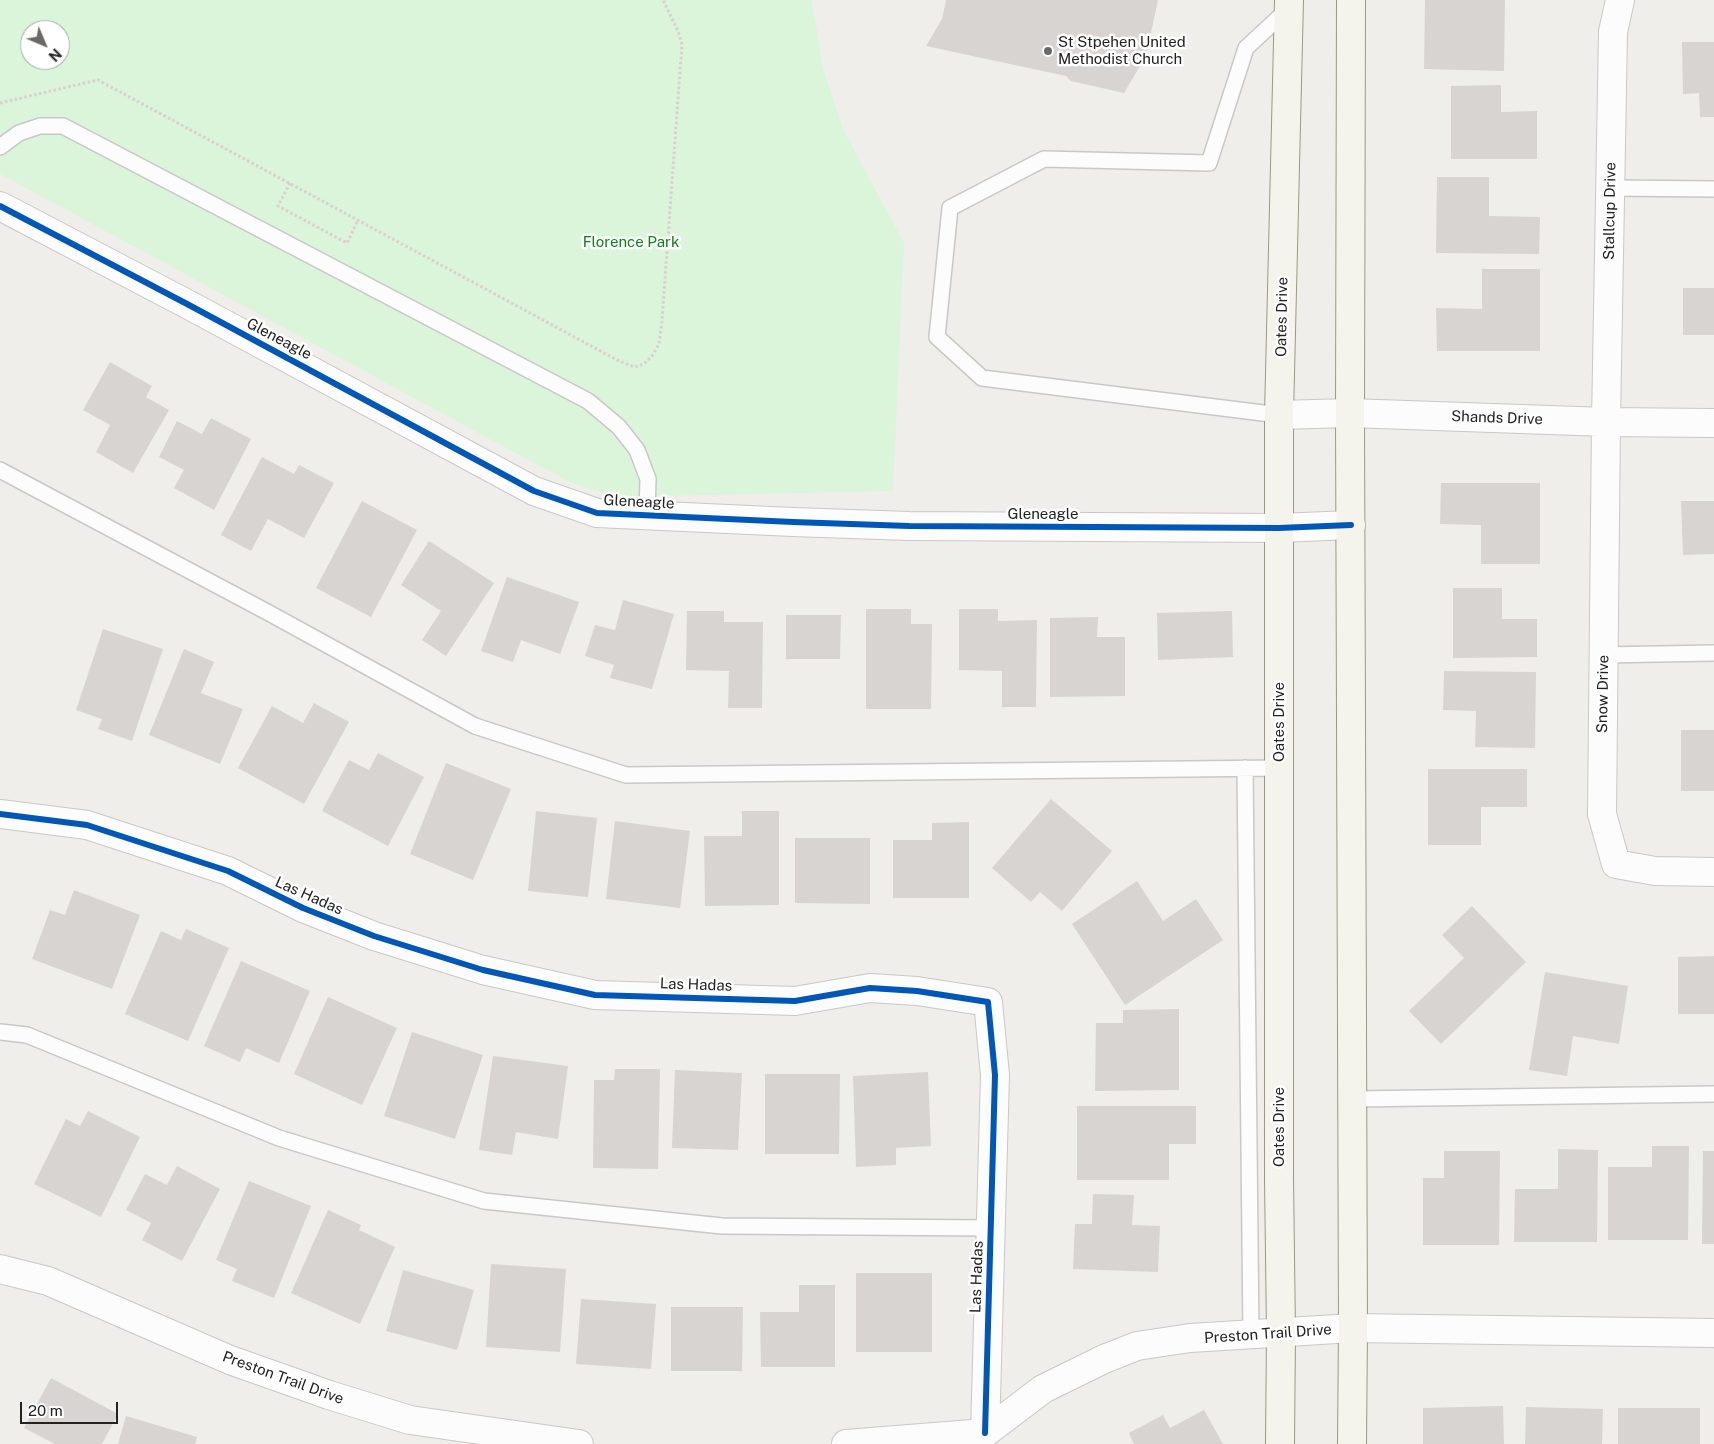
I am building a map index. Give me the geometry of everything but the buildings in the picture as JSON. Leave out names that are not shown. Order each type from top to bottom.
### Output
[{"type":"main road","points":[[1352,0],[1350,413],[1352,1444]]},
{"type":"main road","name":"Oates Drive","points":[[1280,1444],[1279,528],[1289,4]]},
{"type":"street","name":"Stallcup Drive","points":[[1606,422],[1613,32],[1620,0]]},
{"type":"street","name":"Gleneagle","points":[[0,206],[189,305],[534,491],[597,513],[909,526],[1279,528],[1351,525]]},
{"type":"street","name":"Shands Drive","points":[[1280,415],[1350,413],[1606,422],[1714,423]]},
{"type":"street","name":"Snow Drive","points":[[1606,422],[1602,814],[1616,864],[1655,871],[1714,872]]},
{"type":"street","name":"Las Hadas","points":[[0,814],[87,825],[228,871],[303,908],[374,936],[483,970],[595,994],[795,1001],[870,988],[917,991],[988,1002],[995,1075],[985,1433]]},
{"type":"street","name":"Preston Trail Drive","points":[[0,1269],[48,1281],[230,1360],[329,1395],[410,1420],[579,1444]]},
{"type":"street","name":"Preston Trail Drive","points":[[985,1433],[1043,1389],[1104,1359],[1137,1346],[1190,1338],[1353,1328],[1714,1333]]},
{"type":"street","points":[[846,1444],[985,1433]]},
{"type":"lane","points":[[1280,415],[982,378],[937,337],[950,208],[1044,159],[1209,163],[1246,48],[1289,4]]},
{"type":"lane","points":[[0,147],[19,134],[33,128],[40,126],[63,126],[588,401],[619,427],[637,450],[648,479],[647,515]]},
{"type":"lane","points":[[1610,188],[1714,188]]},
{"type":"lane","points":[[0,470],[269,613],[475,726],[626,775],[1279,768]]},
{"type":"lane","points":[[1603,655],[1714,653]]},
{"type":"lane","points":[[1245,768],[1251,1335]]},
{"type":"lane","points":[[0,1032],[27,1035],[280,1138],[484,1202],[722,1226],[991,1228]]},
{"type":"lane","points":[[1352,1099],[1714,1094]]},
{"type":"path","points":[[0,103],[98,80],[619,361],[635,367],[644,364],[652,356],[659,344],[682,44],[663,0]]},
{"type":"path","points":[[290,183],[278,206],[329,234],[347,243],[358,220]]},
{"type":"green space","name":"Florence Park","points":[[0,0],[812,0],[824,72],[843,129],[904,243],[893,491],[617,497],[569,482],[0,174]]},
{"type":"cycle path","points":[[0,206],[189,305],[534,491],[597,513],[909,526],[1279,528],[1351,525]]},
{"type":"cycle path","points":[[0,814],[87,825],[228,871],[303,908],[374,936],[483,970],[595,995],[795,1001],[870,988],[917,991],[988,1002],[995,1075],[985,1433]]},
{"type":"place","name":"St Stpehen United Methodist Church","points":[[1048,51]]}]
